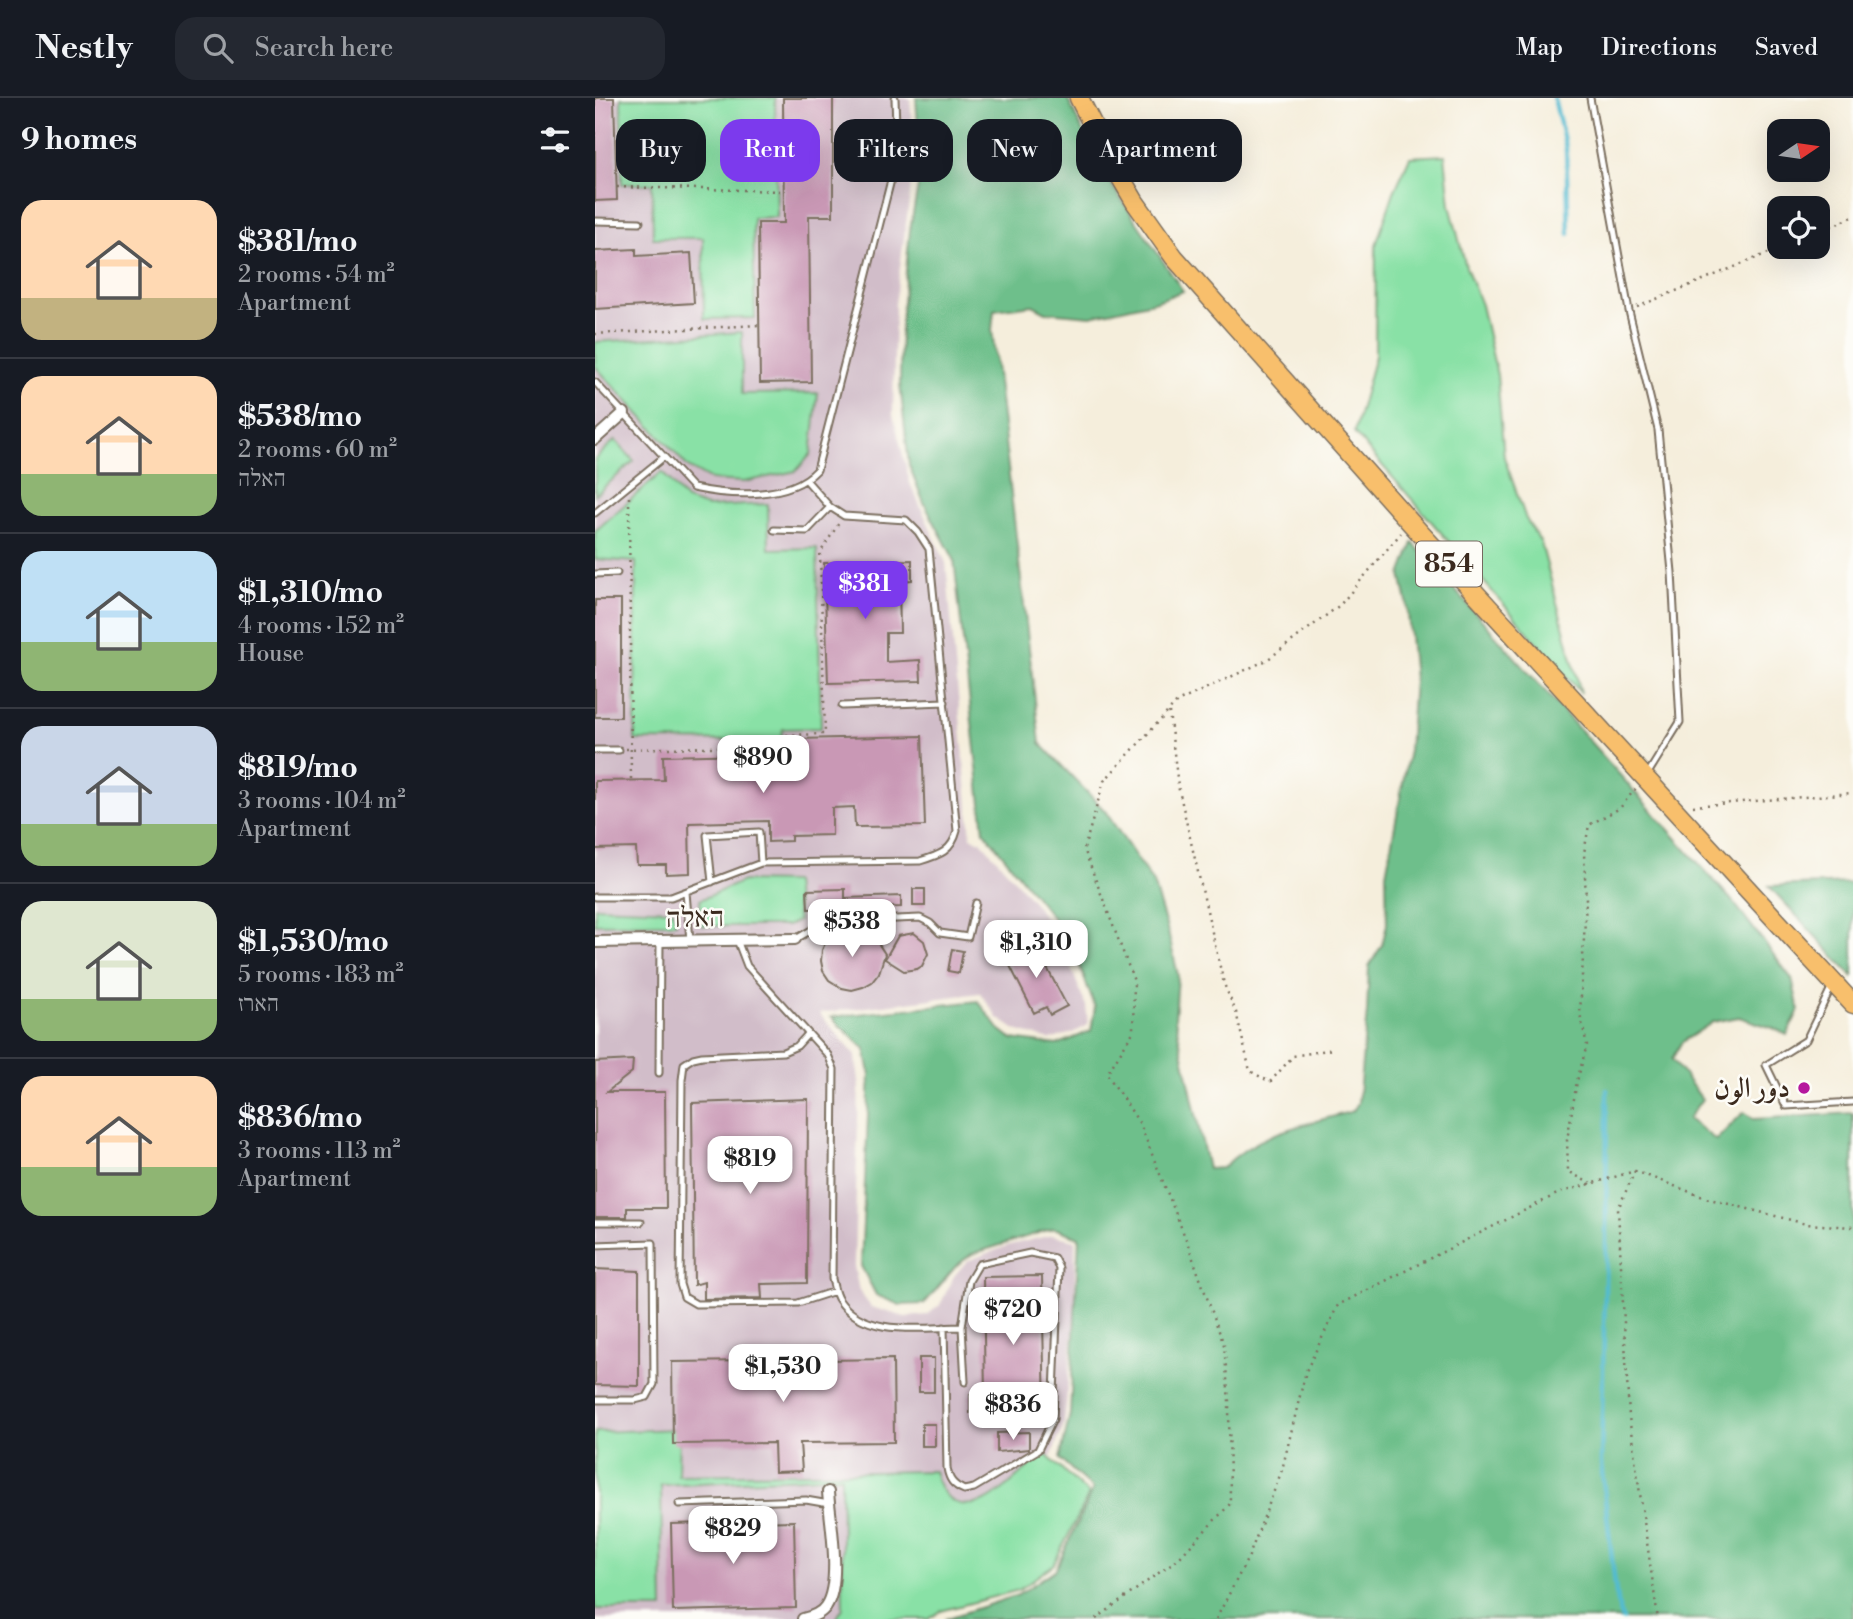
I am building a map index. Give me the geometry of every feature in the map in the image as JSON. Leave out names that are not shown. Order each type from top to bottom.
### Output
[{"type":"main road","name":"854","points":[[1079,98],[1111,161],[1154,231],[1200,288],[1410,522],[1853,1004]]},
{"type":"street","points":[[595,439],[624,413]]},
{"type":"street","name":"האלה","points":[[595,942],[795,939]]},
{"type":"street","points":[[803,1619],[815,1616],[826,1606],[832,1591],[834,1569],[828,1492]]},
{"type":"lane","points":[[595,382],[693,488],[712,492],[769,492],[787,489],[807,481],[817,470],[893,176],[897,154],[895,98]]},
{"type":"lane","points":[[1590,98],[1629,311],[1658,430],[1672,572],[1679,722],[1645,778]]},
{"type":"lane","points":[[595,221],[640,222]]},
{"type":"lane","points":[[595,513],[664,457]]},
{"type":"lane","points":[[595,897],[671,897],[761,863],[920,861],[933,857],[954,844],[957,831],[929,549],[906,520],[844,516],[831,507],[807,481]]},
{"type":"lane","points":[[774,530],[807,531],[831,507]]},
{"type":"lane","points":[[595,574],[617,573]]},
{"type":"lane","points":[[842,706],[945,702]]},
{"type":"lane","points":[[595,750],[619,750]]},
{"type":"lane","points":[[712,882],[707,835],[759,832],[761,863]]},
{"type":"lane","points":[[686,892],[690,940]]},
{"type":"lane","points":[[795,939],[825,922],[920,918],[940,933],[968,937],[976,903]]},
{"type":"lane","points":[[737,940],[747,966],[828,1055],[834,1069],[832,1279],[837,1299],[850,1312],[869,1324],[963,1327]]},
{"type":"lane","points":[[659,1073],[660,941]]},
{"type":"lane","points":[[1833,983],[1806,1040],[1766,1065],[1786,1106],[1853,1102]]},
{"type":"lane","points":[[808,1034],[797,1046],[783,1052],[702,1056],[684,1064],[680,1284],[684,1297],[696,1304],[798,1303],[835,1291]]},
{"type":"lane","points":[[595,1222],[641,1222]]},
{"type":"lane","points":[[595,1245],[653,1243],[654,1384],[647,1397],[635,1400],[595,1400]]},
{"type":"lane","points":[[944,1327],[947,1468],[955,1485],[964,1490],[974,1488],[1038,1450],[1050,1428],[1053,1419],[1059,1268],[1054,1258],[1030,1253],[979,1264],[969,1281],[963,1327],[965,1382]]},
{"type":"lane","points":[[679,1504],[806,1500],[829,1504]]},
{"type":"path","points":[[617,187],[784,191]]},
{"type":"path","points":[[1830,227],[1853,217]]},
{"type":"path","points":[[1629,311],[1767,254]]},
{"type":"path","points":[[595,334],[759,325]]},
{"type":"path","points":[[629,486],[631,781]]},
{"type":"path","points":[[619,750],[787,745],[784,735],[825,734],[820,553],[844,516]]},
{"type":"path","points":[[1096,1619],[1179,1558],[1230,1504],[1229,1401],[1224,1345],[1187,1241],[1140,1124],[1107,1074],[1133,1032],[1134,981],[1084,849],[1104,781],[1177,702],[1266,660],[1340,605],[1410,522]]},
{"type":"path","points":[[1169,712],[1178,786],[1224,984],[1236,1012],[1250,1071],[1270,1082],[1293,1056],[1333,1049]]},
{"type":"path","points":[[1591,1184],[1568,1171],[1567,1140],[1577,1081],[1587,1045],[1580,1014],[1586,900],[1584,853],[1589,825],[1620,808],[1645,778]]},
{"type":"path","points":[[1672,807],[1853,793]]},
{"type":"path","points":[[1635,1171],[1618,1209],[1629,1417],[1658,1619]]},
{"type":"path","points":[[1216,1619],[1249,1556],[1282,1470],[1306,1371],[1338,1305],[1559,1193],[1635,1171],[1706,1198],[1806,1224],[1853,1227]]},
{"type":"shaded area","points":[[595,98],[910,98],[912,119],[834,119],[834,182],[911,182],[895,304],[893,415],[910,483],[946,563],[971,837],[981,841],[1036,905],[1063,947],[1086,1006],[1088,1025],[1050,1040],[1016,1030],[998,1018],[980,993],[819,1013],[856,1056],[859,1082],[854,1266],[859,1291],[871,1307],[905,1317],[927,1315],[940,1305],[954,1276],[967,1261],[1010,1245],[1052,1235],[1075,1240],[1075,1309],[1064,1424],[1052,1455],[855,1612],[842,1619],[595,1619]]},
{"type":"green space","points":[[621,98],[775,98],[775,119],[720,119],[720,182],[776,182],[777,217],[753,218],[755,318],[704,319],[703,238],[653,238],[652,184],[622,184],[706,182],[706,119],[621,119]]},
{"type":"green space","points":[[916,98],[1067,98],[1077,119],[1076,182],[1110,182],[1183,291],[1157,301],[1091,316],[1046,312],[1033,305],[994,310],[992,330],[1040,743],[1105,811],[1153,883],[1178,975],[1175,1019],[1208,1169],[1223,1168],[1251,1145],[1267,1137],[1353,1111],[1358,1103],[1369,966],[1382,945],[1387,924],[1386,874],[1409,750],[1414,680],[1407,602],[1401,575],[1413,543],[1734,903],[1792,979],[1799,1010],[1787,1035],[1739,1017],[1713,1022],[1681,1043],[1672,1059],[1702,1099],[1688,1119],[1716,1140],[1744,1112],[1754,1119],[1853,1113],[1853,1619],[945,1619],[1018,1595],[1056,1569],[1093,1489],[1060,1459],[1070,1414],[1079,1237],[1054,1228],[972,1254],[956,1266],[924,1304],[900,1305],[876,1295],[861,1266],[870,1073],[865,1049],[831,1017],[978,1001],[999,1029],[1012,1039],[1057,1045],[1091,1031],[1095,1007],[1077,959],[1052,917],[984,831],[954,559],[924,503],[909,465],[900,384],[901,322],[910,230],[919,182],[953,182],[953,119],[917,119]]},
{"type":"green space","points":[[1445,155],[1450,205],[1466,267],[1481,305],[1497,375],[1504,457],[1526,519],[1541,543],[1581,693],[1354,433],[1375,356],[1376,245],[1394,192],[1410,157]]},
{"type":"green space","points":[[742,332],[742,394],[818,393],[811,454],[796,471],[744,482],[711,480],[688,467],[595,366],[595,342]]},
{"type":"green space","points":[[615,440],[634,461],[595,495],[595,459]]},
{"type":"green space","points":[[662,472],[686,500],[707,507],[768,504],[769,549],[817,548],[821,728],[783,729],[780,741],[635,740],[636,562],[595,559],[595,531]]},
{"type":"green space","points":[[743,881],[794,882],[798,921],[787,926],[702,926],[700,900]]},
{"type":"green space","points":[[1853,883],[1853,977],[1769,886]]},
{"type":"green space","points":[[595,907],[673,910],[676,923],[595,924]]},
{"type":"green space","points":[[679,1429],[678,1475],[934,1471],[941,1488],[950,1499],[956,1503],[972,1504],[989,1499],[1044,1453],[1089,1494],[1054,1564],[1019,1590],[941,1611],[929,1619],[836,1619],[843,1608],[841,1476],[661,1485],[663,1609],[595,1609],[595,1432]]},
{"type":"building","points":[[595,98],[614,98],[617,200],[595,201]]},
{"type":"building","points":[[783,98],[833,98],[833,216],[809,216],[811,382],[760,383],[758,223],[784,223],[784,182],[820,182],[820,119],[783,119]]},
{"type":"building","points":[[636,249],[636,256],[691,253],[694,303],[595,309],[595,251]]},
{"type":"building","points":[[912,560],[912,580],[899,581],[900,633],[886,633],[886,662],[920,660],[921,681],[828,683],[824,563]]},
{"type":"building","points":[[595,600],[621,600],[621,717],[595,717]]},
{"type":"building","points":[[922,736],[925,826],[855,827],[854,807],[832,808],[832,835],[791,836],[791,841],[768,842],[768,821],[689,823],[690,873],[666,874],[666,865],[637,865],[636,848],[595,849],[595,781],[664,780],[663,756],[799,753],[798,739]]},
{"type":"building","points":[[845,889],[845,898],[901,896],[901,907],[808,909],[807,890]]},
{"type":"building","points":[[913,889],[925,889],[925,906],[913,906]]},
{"type":"building","points":[[854,928],[874,937],[885,954],[879,973],[872,982],[852,990],[842,988],[829,980],[821,961],[826,941],[834,933]]},
{"type":"building","points":[[914,933],[924,941],[928,954],[922,966],[904,971],[885,959],[898,936]]},
{"type":"building","points":[[1034,943],[1067,1006],[1050,1015],[1046,1007],[1034,1013],[1006,958]]},
{"type":"building","points":[[952,949],[963,951],[959,973],[948,971]]},
{"type":"building","points":[[633,1060],[632,1072],[607,1092],[665,1092],[666,1208],[627,1208],[627,1217],[595,1217],[595,1062]]},
{"type":"building","points":[[808,1099],[807,1283],[761,1284],[762,1298],[704,1299],[704,1282],[694,1285],[692,1103]]},
{"type":"building","points":[[595,1269],[639,1271],[639,1386],[595,1385]]},
{"type":"building","points":[[1042,1276],[1045,1412],[970,1413],[970,1395],[985,1394],[983,1277]]},
{"type":"building","points":[[919,1358],[934,1358],[934,1392],[919,1392]]},
{"type":"building","points":[[893,1359],[894,1442],[800,1443],[802,1471],[775,1472],[774,1443],[673,1444],[672,1362]]},
{"type":"building","points":[[922,1424],[935,1424],[935,1446],[922,1446]]},
{"type":"building","points":[[1029,1432],[1029,1449],[997,1452],[997,1433]]},
{"type":"building","points":[[794,1521],[796,1608],[673,1611],[671,1524]]},
{"type":"waterway","points":[[1554,98],[1566,149],[1569,234]]},
{"type":"waterway","points":[[1607,1090],[1601,1463],[1617,1602],[1623,1619]]},
{"type":"place","name":"دور الون","points":[[1804,1088]]}]
